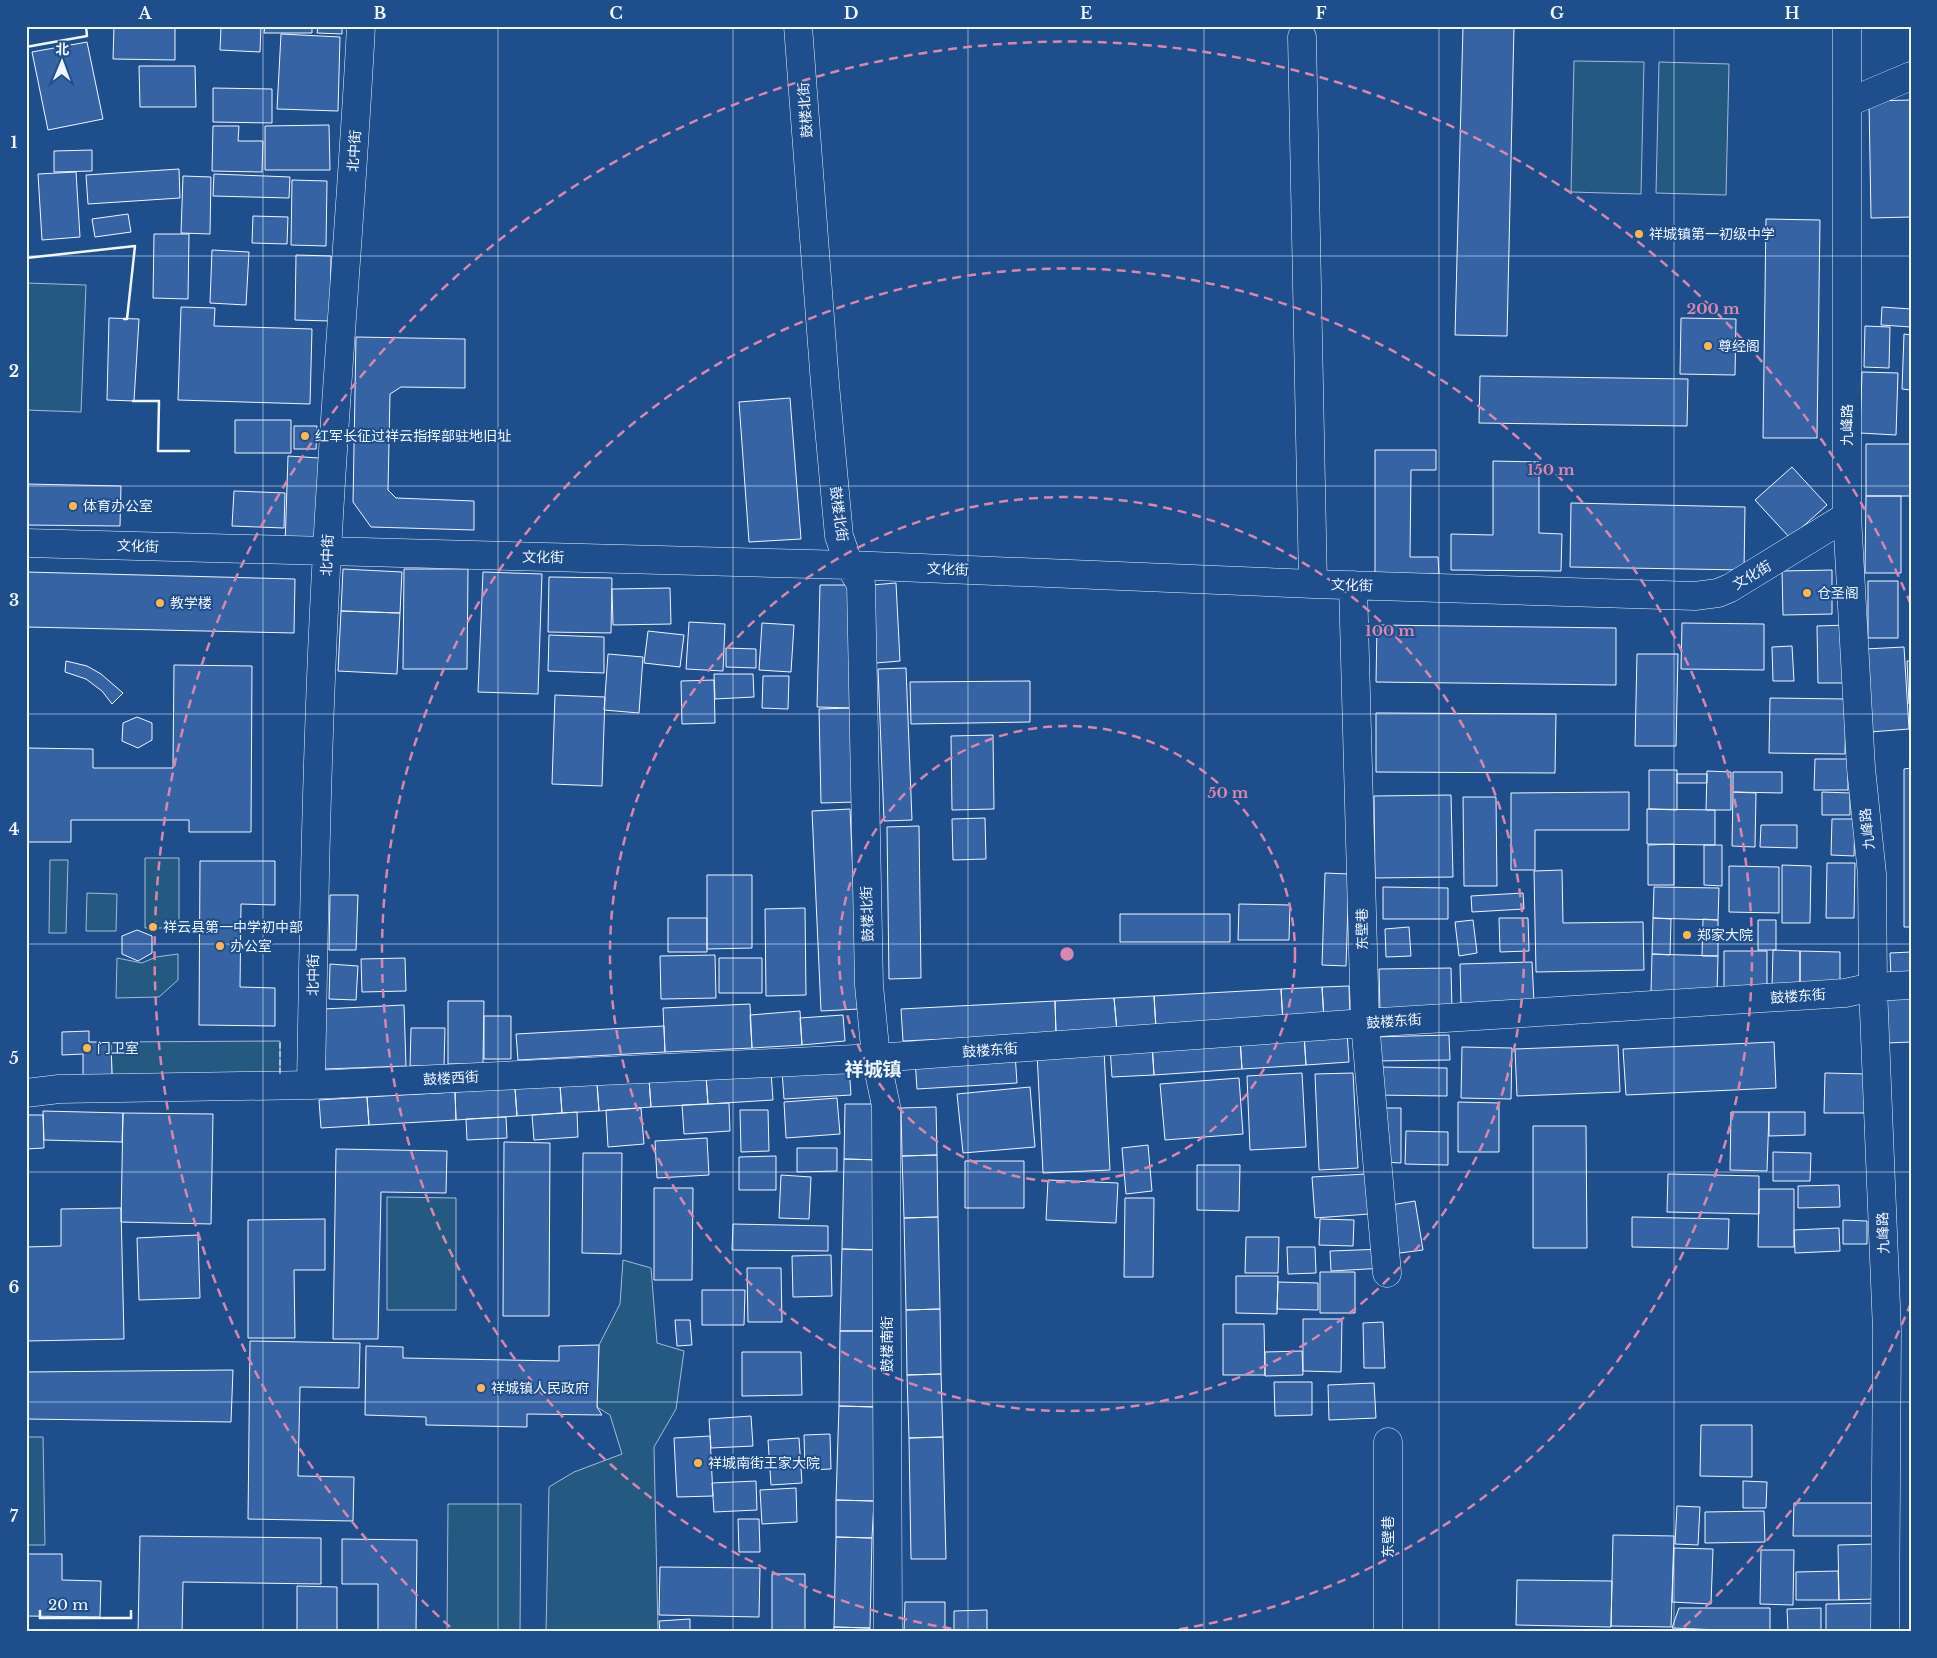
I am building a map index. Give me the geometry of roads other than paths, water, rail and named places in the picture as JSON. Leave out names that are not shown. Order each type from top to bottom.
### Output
[{"type":"street","name":"北中街","points":[[316,1084],[316,841],[327,552],[356,135],[360,26]]},
{"type":"street","name":"鼓楼北街","points":[[798,26],[828,412],[840,536],[855,574],[869,985],[876,1058]]},
{"type":"street","name":"九峰路","points":[[1848,26],[1847,516],[1860,768],[1872,874],[1873,987],[1899,1331],[1885,1632]]},
{"type":"street","points":[[1302,38],[1313,584]]},
{"type":"street","points":[[1847,103],[1911,76]]},
{"type":"street","name":"文化街","points":[[26,543],[327,552],[855,574],[1352,585],[1696,596],[1718,593],[1730,588],[1847,516]]},
{"type":"street","name":"东壁巷","points":[[1352,585],[1358,1023],[1387,1273]]},
{"type":"street","name":"鼓楼东街","points":[[876,1058],[1358,1023],[1845,993],[1873,987],[1911,984]]},
{"type":"street","name":"鼓楼西街","points":[[26,1093],[59,1090],[316,1084],[876,1058]]},
{"type":"street","name":"鼓楼南街","points":[[876,1058],[886,1106],[888,1632]]},
{"type":"street","name":"东壁巷","points":[[1388,1442],[1388,1632]]},
{"type":"place","name":"祥城镇第一初级中学","points":[[1639,234]]},
{"type":"place","name":"尊经阁","points":[[1708,346]]},
{"type":"place","name":"红军长征过祥云指挥部驻地旧址","points":[[305,436]]},
{"type":"place","name":"体育办公室","points":[[73,506]]},
{"type":"place","name":"仓圣阁","points":[[1807,593]]},
{"type":"place","name":"教学楼","points":[[160,603]]},
{"type":"place","name":"祥云县第一中学初中部","points":[[153,927]]},
{"type":"place","name":"郑家大院","points":[[1687,935]]},
{"type":"place","name":"办公室","points":[[220,946]]},
{"type":"place","name":"门卫室","points":[[87,1048]]},
{"type":"place","name":"祥城镇人民政府","points":[[481,1388]]},
{"type":"place","name":"祥城南街王家大院","points":[[698,1463]]},
{"type":"district","name":"祥城镇","points":[[873,1069]]}]
